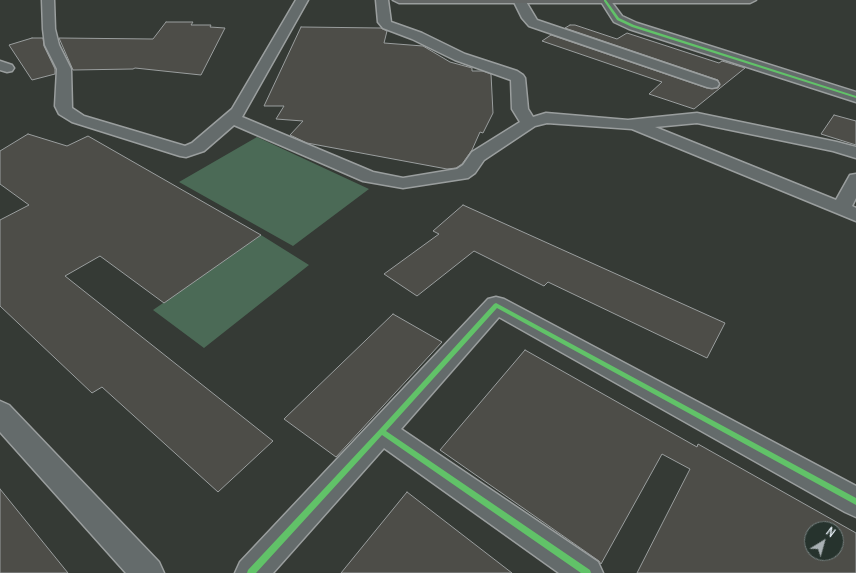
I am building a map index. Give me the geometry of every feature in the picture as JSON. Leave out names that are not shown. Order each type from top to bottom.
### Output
[{"type":"main road","points":[[399,0],[750,0]]},
{"type":"street","points":[[48,0],[49,30],[52,45],[64,69],[63,106],[70,115],[186,152],[198,147],[238,112],[265,68],[302,0]]},
{"type":"street","points":[[382,0],[384,22],[387,25],[417,36],[460,56],[512,74],[518,78],[520,109],[529,123]]},
{"type":"street","points":[[519,0],[528,18],[533,23],[712,84]]},
{"type":"street","points":[[605,0],[615,16],[626,24],[856,97]]},
{"type":"street","points":[[232,118],[368,177],[403,182],[462,174],[469,169],[478,156],[529,123],[546,118],[632,124],[687,118],[703,118],[837,147],[856,153]]},
{"type":"street","points":[[632,124],[848,212],[856,179]]},
{"type":"street","points":[[252,573],[496,305],[856,502]]},
{"type":"street","points":[[0,413],[148,573]]},
{"type":"street","points":[[382,431],[587,573]]},
{"type":"green space","points":[[257,137],[369,189],[293,246],[179,182]]},
{"type":"green space","points":[[261,235],[309,265],[204,348],[153,310]]},
{"type":"building","points":[[166,22],[193,22],[191,25],[211,25],[210,27],[225,28],[201,75],[135,68],[73,70],[59,38],[153,39]]},
{"type":"building","points":[[570,25],[575,25],[617,39],[627,33],[719,63],[722,61],[745,68],[694,109],[649,94],[662,82],[542,41],[551,35],[707,88],[718,88],[720,85],[718,80],[565,28]]},
{"type":"building","points":[[301,27],[381,28],[387,31],[384,43],[423,46],[450,62],[472,68],[472,71],[483,71],[491,74],[493,113],[483,133],[480,132],[472,150],[462,164],[456,168],[447,169],[307,143],[290,135],[303,121],[276,119],[284,106],[264,106]]},
{"type":"building","points":[[32,38],[43,38],[44,46],[55,69],[55,74],[32,80],[9,45]]},
{"type":"building","points":[[834,115],[856,121],[856,145],[821,134]]},
{"type":"building","points":[[28,134],[67,146],[88,136],[261,235],[164,303],[100,256],[65,276],[273,441],[218,492],[102,387],[92,393],[0,306],[0,220],[29,205],[0,184],[0,151]]},
{"type":"building","points":[[463,205],[725,323],[707,358],[548,282],[544,286],[474,251],[417,296],[384,274],[439,234],[433,231]]},
{"type":"building","points":[[393,314],[442,342],[336,457],[284,419]]},
{"type":"building","points":[[525,350],[697,447],[698,444],[835,521],[804,521],[804,561],[844,561],[844,526],[856,533],[856,573],[637,573],[690,469],[662,454],[601,564],[599,561],[440,450]]},
{"type":"building","points":[[0,489],[68,573],[0,573]]},
{"type":"building","points":[[407,492],[512,573],[341,573]]},
{"type":"cycle path","points":[[605,1],[618,19],[633,26],[856,97]]},
{"type":"cycle path","points":[[382,431],[496,305],[856,502]]},
{"type":"cycle path","points":[[251,573],[382,431],[587,573]]}]
